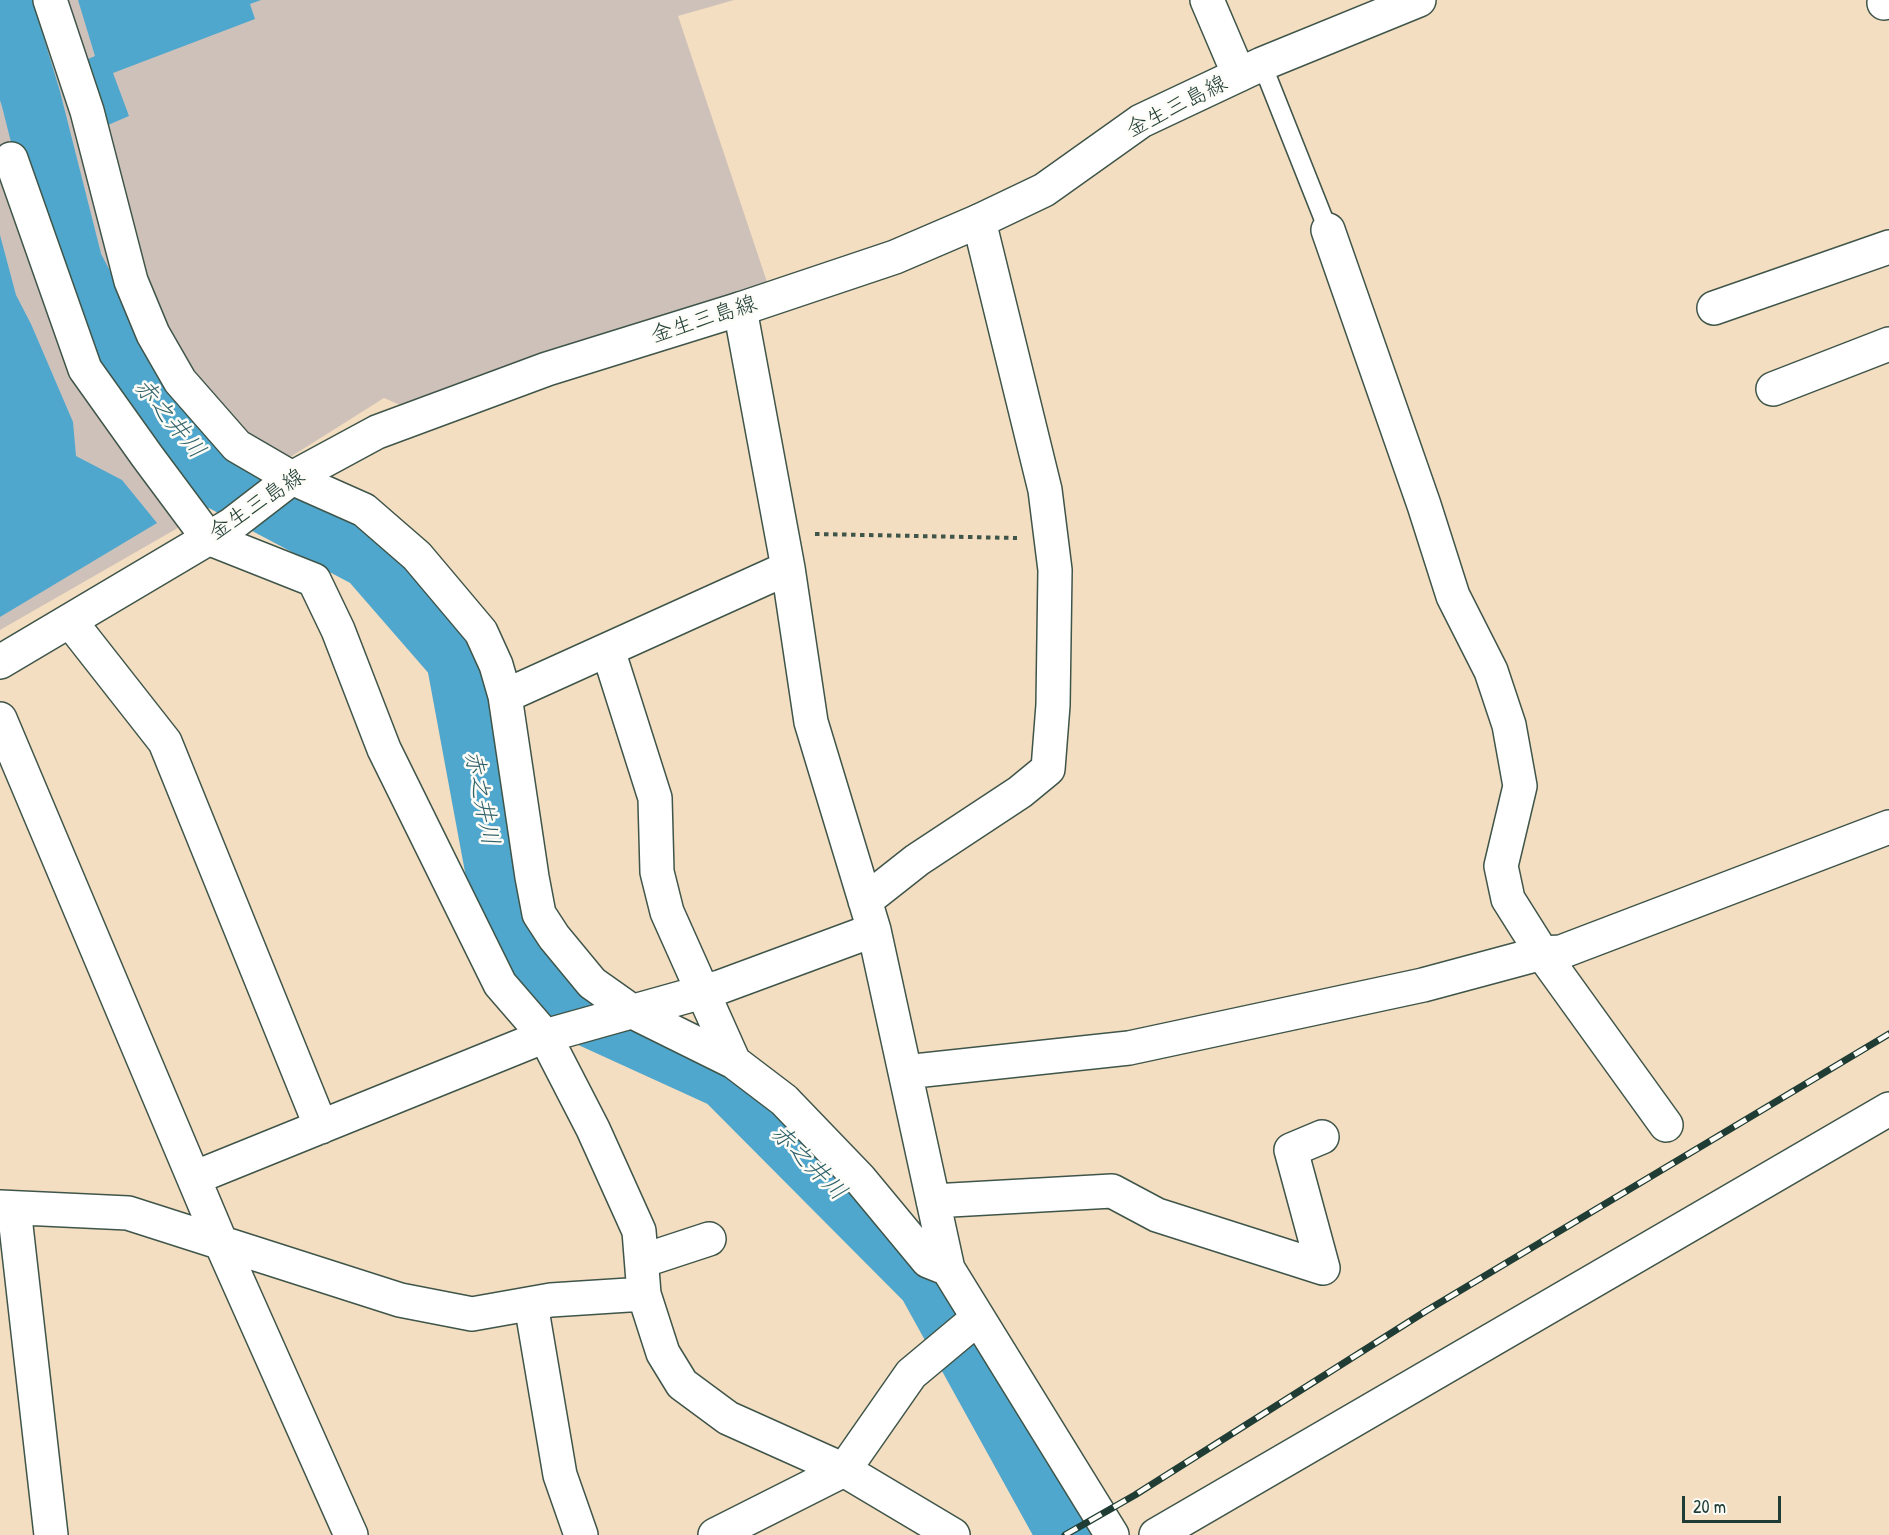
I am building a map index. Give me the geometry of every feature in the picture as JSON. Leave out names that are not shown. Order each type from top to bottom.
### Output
[{"type":"street","points":[[50,0],[87,111],[131,281],[153,334],[180,381],[237,446],[285,484],[364,510],[417,556],[481,632],[496,665],[505,696],[539,914],[554,937],[592,983],[627,1013],[734,1062],[784,1100],[860,1179],[928,1261],[948,1269]]},
{"type":"street","points":[[1207,0],[1251,69]]},
{"type":"street","name":"金生三島線","points":[[0,662],[220,532],[285,484],[377,432],[547,369],[740,309],[895,257],[1044,190],[1141,121],[1251,69],[1419,0]]},
{"type":"street","points":[[10,159],[85,369],[220,532],[314,579],[338,630],[384,749],[500,984],[545,1036],[593,1129],[639,1231],[644,1294],[663,1353],[682,1384],[728,1418],[844,1470],[953,1535]]},
{"type":"street","points":[[194,1178],[545,1036],[703,992],[870,916],[917,860],[1020,792],[1048,769],[1053,705],[1055,570],[1045,490],[979,221]]},
{"type":"street","points":[[1328,230],[1424,505],[1453,596],[1491,671],[1509,725],[1520,786],[1501,866],[1508,899],[1542,953],[1666,1125]]},
{"type":"street","points":[[1714,308],[1889,247]]},
{"type":"street","points":[[740,309],[788,568],[811,722],[870,916],[948,1269],[972,1323],[1113,1535]]},
{"type":"street","points":[[1773,389],[1889,344]]},
{"type":"street","points":[[505,696],[788,568]]},
{"type":"street","points":[[70,621],[165,742],[321,1126]]},
{"type":"street","points":[[608,650],[655,798],[657,872],[667,912],[734,1062]]},
{"type":"street","points":[[0,719],[221,1243],[351,1535]]},
{"type":"street","points":[[905,1072],[1129,1048],[1423,985],[1542,953],[1561,951],[1889,827]]},
{"type":"street","points":[[1156,1535],[1889,1109]]},
{"type":"street","points":[[933,1201],[1112,1191],[1157,1215],[1323,1268],[1292,1150],[1322,1137]]},
{"type":"street","points":[[51,1535],[11,1279],[7,1208],[128,1213],[400,1300],[472,1314],[551,1300],[644,1294]]},
{"type":"street","points":[[642,1261],[709,1239]]},
{"type":"street","points":[[531,1304],[560,1474],[581,1535]]},
{"type":"street","points":[[715,1535],[844,1470],[911,1374],[972,1323]]},
{"type":"lane","points":[[1251,69],[1328,230]]},
{"type":"path","points":[[781,533],[1051,538]]},
{"type":"shaded area","points":[[0,0],[734,0],[678,16],[767,282],[631,326],[405,407],[384,398],[176,529],[0,630]]},
{"type":"water","points":[[78,0],[261,0],[250,4],[255,19],[113,73],[129,116],[108,125],[86,60],[95,56]]},
{"type":"water","points":[[0,235],[16,295],[31,324],[73,422],[76,456],[122,480],[157,523],[0,617]]},
{"type":"waterway","name":"赤之井川","points":[[1,0],[31,99],[73,265],[130,373],[220,480],[369,559],[456,659],[499,891],[526,959],[576,1011],[725,1079],[927,1282],[1067,1535]]},
{"type":"railway","points":[[1065,1535],[1135,1495],[1426,1311],[1889,1034]]}]
